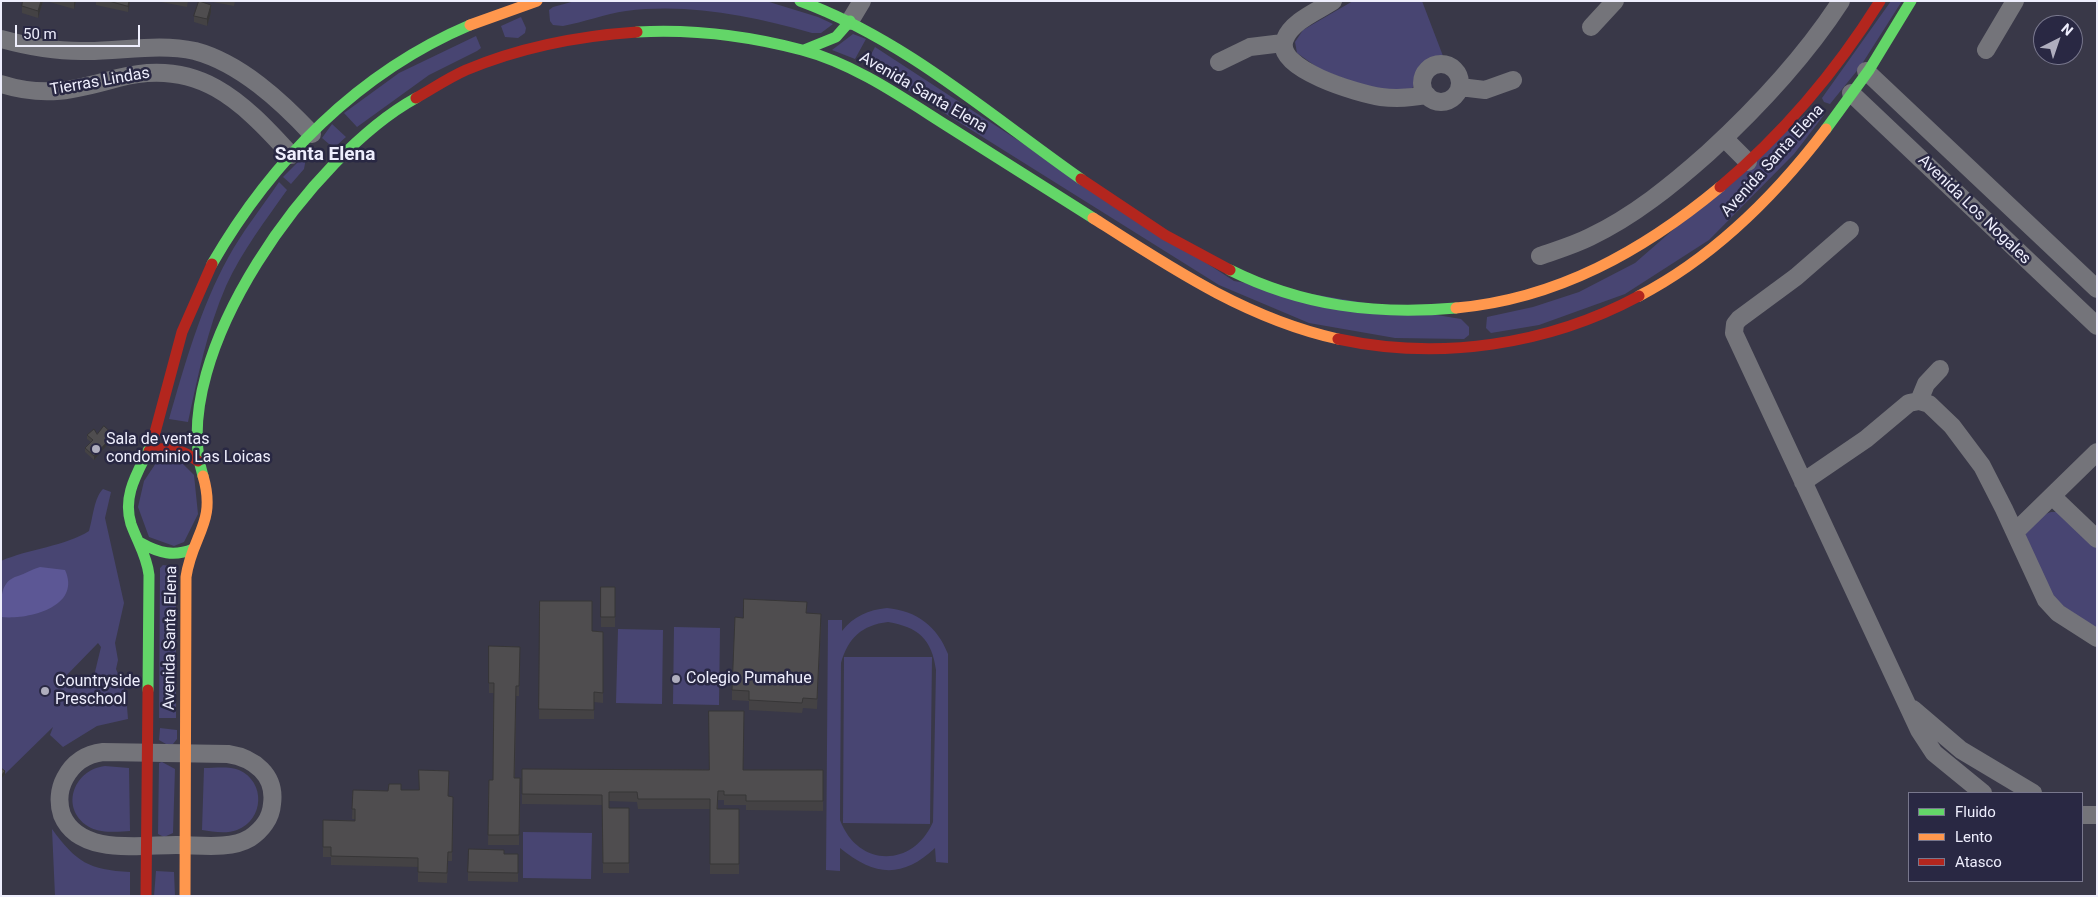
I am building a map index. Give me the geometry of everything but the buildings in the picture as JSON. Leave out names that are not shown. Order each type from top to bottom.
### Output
[{"type":"street","points":[[804,50],[833,40],[845,30],[862,1]]},
{"type":"street","points":[[1332,1],[1294,26],[1287,34],[1283,43],[1287,57],[1298,67],[1354,90],[1393,98],[1427,95]]},
{"type":"street","points":[[1591,26],[1615,1]]},
{"type":"street","points":[[1540,256],[1589,238],[1626,217],[1670,186],[1752,112],[1799,60],[1841,1]]},
{"type":"street","name":"Avenida Santa Elena","points":[[805,2],[850,22],[890,43],[1146,222],[1231,272],[1304,299],[1357,309],[1405,312],[1471,308],[1532,296],[1561,286],[1624,258],[1685,218],[1748,162],[1782,128],[1834,68],[1880,1]]},
{"type":"street","name":"Avenida Santa Elena","points":[[185,896],[186,577],[193,549],[207,519],[209,506],[195,441],[198,413],[206,380],[224,328],[266,248],[312,187],[356,141],[389,114],[452,74],[499,48],[536,37],[612,29],[682,28],[749,36],[804,50],[854,71],[916,105],[1189,279],[1254,313],[1316,335],[1363,344],[1433,349],[1478,346],[1576,326],[1624,305],[1685,270],[1726,238],[1769,195],[1809,149],[1852,93],[1911,1]]},
{"type":"street","points":[[1986,50],[2015,1]]},
{"type":"street","points":[[534,2],[538,17]]},
{"type":"street","name":"Avenida Santa Elena","points":[[146,896],[148,846],[149,575],[147,559],[129,517],[128,502],[135,477],[149,451],[156,432],[177,347],[200,288],[215,259],[250,204],[291,155],[314,138],[359,92],[396,64],[438,40],[491,17],[534,2]]},
{"type":"street","points":[[489,30],[491,17]]},
{"type":"street","name":"Tierras Lindas","points":[[1,39],[27,46],[64,50],[165,48],[206,54],[258,85],[314,138]]},
{"type":"street","points":[[1219,62],[1250,47],[1283,43]]},
{"type":"street","points":[[1440,64],[1451,67],[1455,71],[1460,81],[1460,87],[1455,96],[1446,101],[1435,101],[1427,95],[1423,78],[1429,69],[1440,64]]},
{"type":"street","name":"Avenida Los Nogales","points":[[1866,71],[2097,289]]},
{"type":"street","name":"Tierras Lindas","points":[[1,84],[26,91],[50,92],[77,89],[137,73],[168,73],[195,78],[233,97],[291,155]]},
{"type":"street","points":[[1460,87],[1485,90],[1513,80]]},
{"type":"street","name":"Avenida Los Nogales","points":[[1852,93],[2097,326]]},
{"type":"street","points":[[1724,138],[1748,162]]},
{"type":"street","points":[[312,187],[319,163]]},
{"type":"street","points":[[1850,230],[1796,277],[1739,319],[1734,329],[1735,338],[1910,706],[1919,730],[1934,752],[1982,792]]},
{"type":"street","points":[[2026,260],[2046,240]]},
{"type":"street","points":[[1471,308],[1478,318]]},
{"type":"street","points":[[1478,346],[1482,334]]},
{"type":"street","points":[[1919,401],[1926,384],[1940,368]]},
{"type":"street","points":[[1804,482],[1866,439],[1910,403],[1919,401],[1929,404],[1972,451],[2014,532],[2046,600],[2058,613],[2097,638]]},
{"type":"street","points":[[149,451],[172,447],[181,449],[198,461]]},
{"type":"street","points":[[2014,532],[2097,452]]},
{"type":"street","points":[[2052,496],[2097,539]]},
{"type":"street","points":[[141,543],[152,550],[168,554],[182,553],[193,549]]},
{"type":"street","points":[[1910,706],[1962,750],[2031,792]]},
{"type":"street","points":[[103,752],[185,753],[228,754],[250,760],[265,773],[270,781],[273,798],[270,815],[266,824],[250,838],[230,844],[148,846],[104,844],[88,841],[68,826],[59,803],[63,782],[75,764],[84,758],[103,752]]},
{"type":"shaded area","points":[[575,1],[766,1],[818,17],[833,24],[821,33],[812,33],[743,16],[697,10],[650,9],[610,14],[563,26],[553,25],[550,21],[549,10],[553,7]]},
{"type":"shaded area","points":[[1353,1],[1422,1],[1443,56],[1421,68],[1412,89],[1376,90],[1321,70],[1297,53],[1295,42],[1303,30]]},
{"type":"shaded area","points":[[1891,1],[1902,1],[1860,67],[1830,104],[1824,102],[1822,98]]},
{"type":"shaded area","points":[[521,17],[526,28],[525,33],[518,38],[505,37],[501,26]]},
{"type":"shaded area","points":[[853,34],[866,39],[855,59],[832,50]]},
{"type":"shaded area","points":[[476,36],[481,48],[429,75],[357,127],[344,113],[399,73]]},
{"type":"shaded area","points":[[875,47],[1234,281],[1461,319],[1469,327],[1469,335],[1464,339],[1395,338],[1309,323],[1219,285],[866,64]]},
{"type":"shaded area","points":[[1815,106],[1824,115],[1794,154],[1709,240],[1625,294],[1539,325],[1491,333],[1486,328],[1487,317],[1533,307],[1579,292],[1635,263]]},
{"type":"shaded area","points":[[332,124],[346,137],[336,146],[329,144],[322,138]]},
{"type":"shaded area","points":[[307,153],[304,169],[291,184],[283,177]]},
{"type":"shaded area","points":[[279,182],[287,190],[239,261],[219,303],[204,353],[188,422],[169,419],[194,337],[218,277],[239,239]]},
{"type":"shaded area","points":[[177,458],[194,475],[198,514],[184,542],[174,546],[149,537],[138,507],[144,481],[156,463],[163,459]]},
{"type":"shaded area","points":[[103,489],[111,492],[105,518],[124,603],[115,643],[118,660],[116,669],[126,694],[128,719],[97,726],[63,747],[50,735],[53,727],[5,774],[1,771],[1,561],[58,544],[89,531],[100,493]],"holes":[[[98,643],[101,647],[94,676],[84,684],[82,681],[68,684],[63,679]]]},
{"type":"shaded area","points":[[2051,512],[2057,512],[2097,547],[2097,629],[2054,600],[2025,535],[2035,521]]},
{"type":"shaded area","points":[[163,565],[176,567],[176,718],[159,718],[160,568]]},
{"type":"shaded area","points":[[40,567],[65,570],[68,583],[66,593],[59,602],[38,613],[25,616],[1,617],[3,591],[8,582],[12,578]]},
{"type":"shaded area","points":[[880,609],[898,610],[917,616],[938,635],[948,654],[948,863],[936,862],[935,848],[911,865],[888,870],[865,864],[840,848],[840,871],[826,870],[828,620],[842,620],[842,631],[857,618],[868,612]],"holes":[[[888,622],[908,627],[922,636],[931,650],[936,670],[933,822],[924,837],[913,848],[900,854],[886,856],[872,854],[859,847],[848,836],[840,820],[841,663],[848,646],[857,634],[879,624]]]},
{"type":"shaded area","points":[[674,627],[720,628],[719,705],[673,704]]},
{"type":"shaded area","points":[[618,629],[663,630],[662,704],[616,703]]},
{"type":"shaded area","points":[[844,657],[932,657],[930,824],[843,823]]},
{"type":"shaded area","points":[[160,728],[177,730],[177,739],[173,744],[166,744],[159,740]]},
{"type":"shaded area","points":[[162,762],[175,769],[173,833],[164,837],[158,834],[159,763]]},
{"type":"shaded area","points":[[105,766],[129,768],[130,831],[110,832],[95,830],[81,821],[75,812],[74,792],[78,783],[84,775],[94,769]]},
{"type":"shaded area","points":[[204,768],[239,770],[254,783],[258,801],[257,810],[246,825],[229,832],[202,830]]},
{"type":"shaded area","points":[[52,829],[76,857],[85,862],[104,869],[130,872],[130,896],[55,896]]},
{"type":"shaded area","points":[[523,832],[592,833],[591,879],[523,878]]},
{"type":"shaded area","points":[[156,871],[174,872],[175,896],[154,896]]},
{"type":"traffic: fast","points":[[800,1],[838,17],[911,57],[1081,179]]},
{"type":"traffic: fast","points":[[1826,129],[1869,70],[1911,1]]},
{"type":"traffic: fast","points":[[804,50],[836,37],[850,21]]},
{"type":"traffic: fast","points":[[212,264],[262,189],[322,123],[355,94],[391,68],[430,44],[470,25]]},
{"type":"traffic: fast","points":[[637,32],[699,33],[741,37],[782,45],[822,56],[878,83],[1093,218]]},
{"type":"traffic: fast","points":[[203,476],[197,427],[206,374],[227,318],[257,263],[294,210],[334,164],[376,125],[416,98]]},
{"type":"traffic: fast","points":[[1230,270],[1284,292],[1340,305],[1368,309],[1397,310],[1456,308]]},
{"type":"traffic: fast","points":[[148,690],[149,575],[144,555],[131,524],[129,501],[134,480],[153,440]]},
{"type":"traffic: fast","points":[[141,543],[167,553],[179,553],[193,549]]},
{"type":"traffic: slow","points":[[470,25],[537,1]]},
{"type":"traffic: slow","points":[[1639,296],[1693,263],[1718,244],[1786,178],[1826,129]]},
{"type":"traffic: slow","points":[[1456,308],[1493,303],[1529,294],[1564,283],[1597,268],[1660,232],[1720,187]]},
{"type":"traffic: slow","points":[[1093,218],[1181,273],[1241,305],[1272,319],[1338,339]]},
{"type":"traffic: slow","points":[[185,896],[186,577],[193,550],[205,518],[207,492],[203,476]]},
{"type":"traffic: jam","points":[[1720,187],[1766,145],[1808,100],[1846,52],[1880,1]]},
{"type":"traffic: jam","points":[[416,98],[459,73],[507,55],[593,36],[637,32]]},
{"type":"traffic: jam","points":[[1081,179],[1165,235],[1230,270]]},
{"type":"traffic: jam","points":[[153,440],[182,332],[212,264]]},
{"type":"traffic: jam","points":[[1338,339],[1376,345],[1415,348],[1454,348],[1493,344],[1531,337],[1568,326],[1604,313],[1639,296]]},
{"type":"traffic: jam","points":[[149,451],[162,448],[175,450],[198,461]]},
{"type":"traffic: jam","points":[[146,896],[148,690]]},
{"type":"place","name":"Sala de ventas condominio Las Loicas","points":[[96,449]]},
{"type":"place","name":"Colegio Pumahue","points":[[676,679]]},
{"type":"place","name":"Countryside Preschool","points":[[45,691]]},
{"type":"district","name":"Santa Elena","points":[[325,155]]}]
